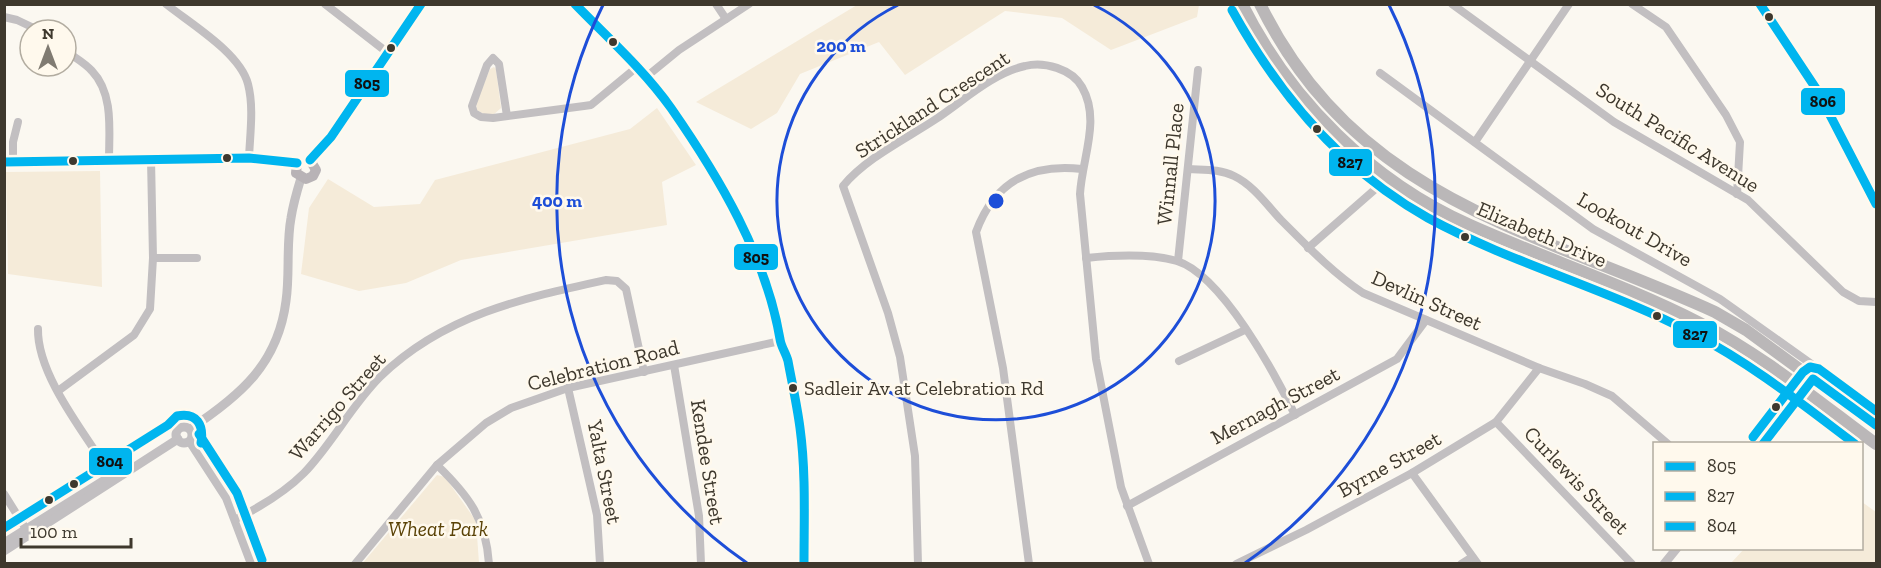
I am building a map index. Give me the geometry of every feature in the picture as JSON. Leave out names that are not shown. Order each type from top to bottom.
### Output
[{"type":"main road","points":[[310,160],[331,137],[421,4]]},
{"type":"main road","name":"Elizabeth Drive","points":[[1242,4],[1259,38],[1302,97],[1328,126],[1388,178],[1427,203],[1469,225],[1701,324],[1739,345],[1876,444]]},
{"type":"main road","name":"Elizabeth Drive","points":[[1260,4],[1276,35],[1315,89],[1357,133],[1419,181],[1485,217],[1715,312],[1746,330],[1876,425]]},
{"type":"main road","points":[[9,162],[249,158],[297,163],[303,159],[310,160],[315,165],[315,173],[310,178],[301,178],[295,170],[297,163]]},
{"type":"street","points":[[166,4],[228,53],[240,67],[248,82],[249,158]]},
{"type":"street","points":[[325,4],[388,53]]},
{"type":"street","points":[[575,4],[646,77],[687,130],[730,200],[773,306],[779,323],[780,341],[787,358],[800,428],[804,478],[804,564]]},
{"type":"street","points":[[716,4],[726,19]]},
{"type":"street","points":[[646,77],[679,50],[749,4]]},
{"type":"street","name":"South Pacific Avenue","points":[[1452,4],[1614,122],[1748,200],[1843,292],[1859,301],[1876,302]]},
{"type":"street","points":[[1475,142],[1569,4]]},
{"type":"street","points":[[1632,4],[1666,27],[1726,115],[1740,142],[1737,194]]},
{"type":"street","points":[[1760,4],[1817,90],[1876,204]]},
{"type":"street","points":[[507,116],[500,64],[493,58],[487,65],[472,110],[486,118],[507,116],[591,105],[638,67]]},
{"type":"street","points":[[78,60],[92,70],[103,86],[107,104],[109,160]]},
{"type":"street","name":"Strickland Crescent","points":[[918,564],[915,456],[900,357],[885,302],[843,186],[904,139],[1005,73],[1028,65],[1057,68],[1072,76],[1082,87],[1090,109],[1091,123],[1082,168],[1080,194],[1096,359],[1127,506],[1149,564]]},
{"type":"street","name":"Winnall Place","points":[[1178,261],[1189,169],[1197,70]]},
{"type":"street","name":"Lookout Drive","points":[[1380,73],[1593,229],[1720,299],[1876,410]]},
{"type":"street","points":[[9,162],[18,122]]},
{"type":"street","points":[[58,391],[120,348],[144,322],[150,309],[153,294],[153,258],[150,159]]},
{"type":"street","points":[[1029,564],[1003,368],[976,232],[984,211],[1002,188],[1027,173],[1065,167],[1082,168]]},
{"type":"street","name":"Devlin Street","points":[[1189,169],[1215,170],[1234,176],[1252,189],[1308,248],[1345,281],[1363,293],[1539,368],[1586,384],[1612,396],[1666,442]]},
{"type":"street","points":[[4,551],[177,437],[181,427],[190,429],[230,403],[246,386],[274,343],[286,300],[291,219],[301,178]]},
{"type":"street","points":[[1308,248],[1388,178]]},
{"type":"street","points":[[1086,258],[1139,256],[1178,261],[1214,288],[1245,330],[1284,393],[1294,415]]},
{"type":"street","points":[[153,258],[197,258]]},
{"type":"street","name":"Warrigo Street","points":[[236,519],[282,491],[303,473],[362,397],[394,365],[439,333],[490,309],[542,294],[606,280],[617,281],[626,289],[644,372]]},
{"type":"street","name":"Mernagh Street","points":[[1127,506],[1397,359],[1426,320]]},
{"type":"street","points":[[38,329],[37,345],[45,370],[111,475]]},
{"type":"street","points":[[1179,361],[1245,330]]},
{"type":"street","name":"Celebration Road","points":[[356,564],[437,465],[459,444],[512,408],[568,388],[780,341]]},
{"type":"street","name":"Kendee Street","points":[[674,366],[699,516],[701,564]]},
{"type":"street","name":"Byrne Street","points":[[1236,564],[1306,530],[1412,473],[1496,422],[1539,368]]},
{"type":"street","points":[[1765,442],[1813,379]]},
{"type":"street","name":"Yalta Street","points":[[568,388],[597,514],[600,564]]},
{"type":"street","name":"Curlewis Street","points":[[1496,422],[1632,564]]},
{"type":"street","points":[[177,437],[183,443],[189,441],[192,434],[190,429]]},
{"type":"street","points":[[4,543],[111,475],[177,437]]},
{"type":"street","points":[[189,441],[210,470],[236,519],[251,564]]},
{"type":"street","points":[[437,465],[465,492],[481,522],[488,543],[489,564]]},
{"type":"street","points":[[1412,473],[1475,560],[1461,564]]},
{"type":"street","points":[[4,494],[26,529]]},
{"type":"street","points":[[1664,564],[1676,550]]},
{"type":"green space","points":[[916,4],[924,6],[1199,5],[1197,17],[1111,50],[1062,18],[1005,11],[905,75],[879,42],[800,74],[777,113],[751,129],[696,102],[857,5]]},
{"type":"green space","points":[[494,67],[501,108],[493,115],[484,114],[477,110],[476,103],[490,69]]},
{"type":"green space","points":[[657,108],[696,165],[662,182],[667,225],[461,260],[406,283],[359,291],[301,274],[309,208],[328,179],[374,207],[420,204],[435,180],[630,129]]},
{"type":"green space","points":[[100,171],[102,287],[8,274],[6,172]]},
{"type":"green space","name":"Wheat Park","points":[[437,475],[445,477],[476,521],[479,563],[362,564]]},
{"type":"green space","points":[[1863,503],[1876,512],[1876,563],[1731,563],[1743,550],[1863,550]]},
{"type":"transit line","name":"805","points":[[310,160],[331,137],[421,4]]},
{"type":"transit line","name":"805","points":[[575,4],[637,67],[671,108],[723,190],[752,248],[764,278],[788,361],[797,411],[804,478],[804,564]]},
{"type":"transit line","name":"806","points":[[1760,4],[1817,90],[1876,204]]},
{"type":"transit line","name":"827","points":[[1232,10],[1270,72],[1315,128],[1341,154],[1397,199],[1460,234],[1628,303],[1694,334],[1757,372],[1852,442]]},
{"type":"transit line","name":"805","points":[[4,162],[249,158],[297,163]]},
{"type":"transit line","name":"804","points":[[1753,437],[1803,372],[1810,367],[1819,369],[1876,411]]},
{"type":"transit line","name":"805","points":[[1765,442],[1813,379],[1876,425]]},
{"type":"transit line","name":"804","points":[[4,528],[168,425],[177,416],[190,416],[198,421],[202,437],[201,443]]},
{"type":"transit line","name":"804","points":[[199,434],[237,493],[262,560]]},
{"type":"place","name":"Sadleir Av at Celebration Rd","points":[[793,388]]}]
